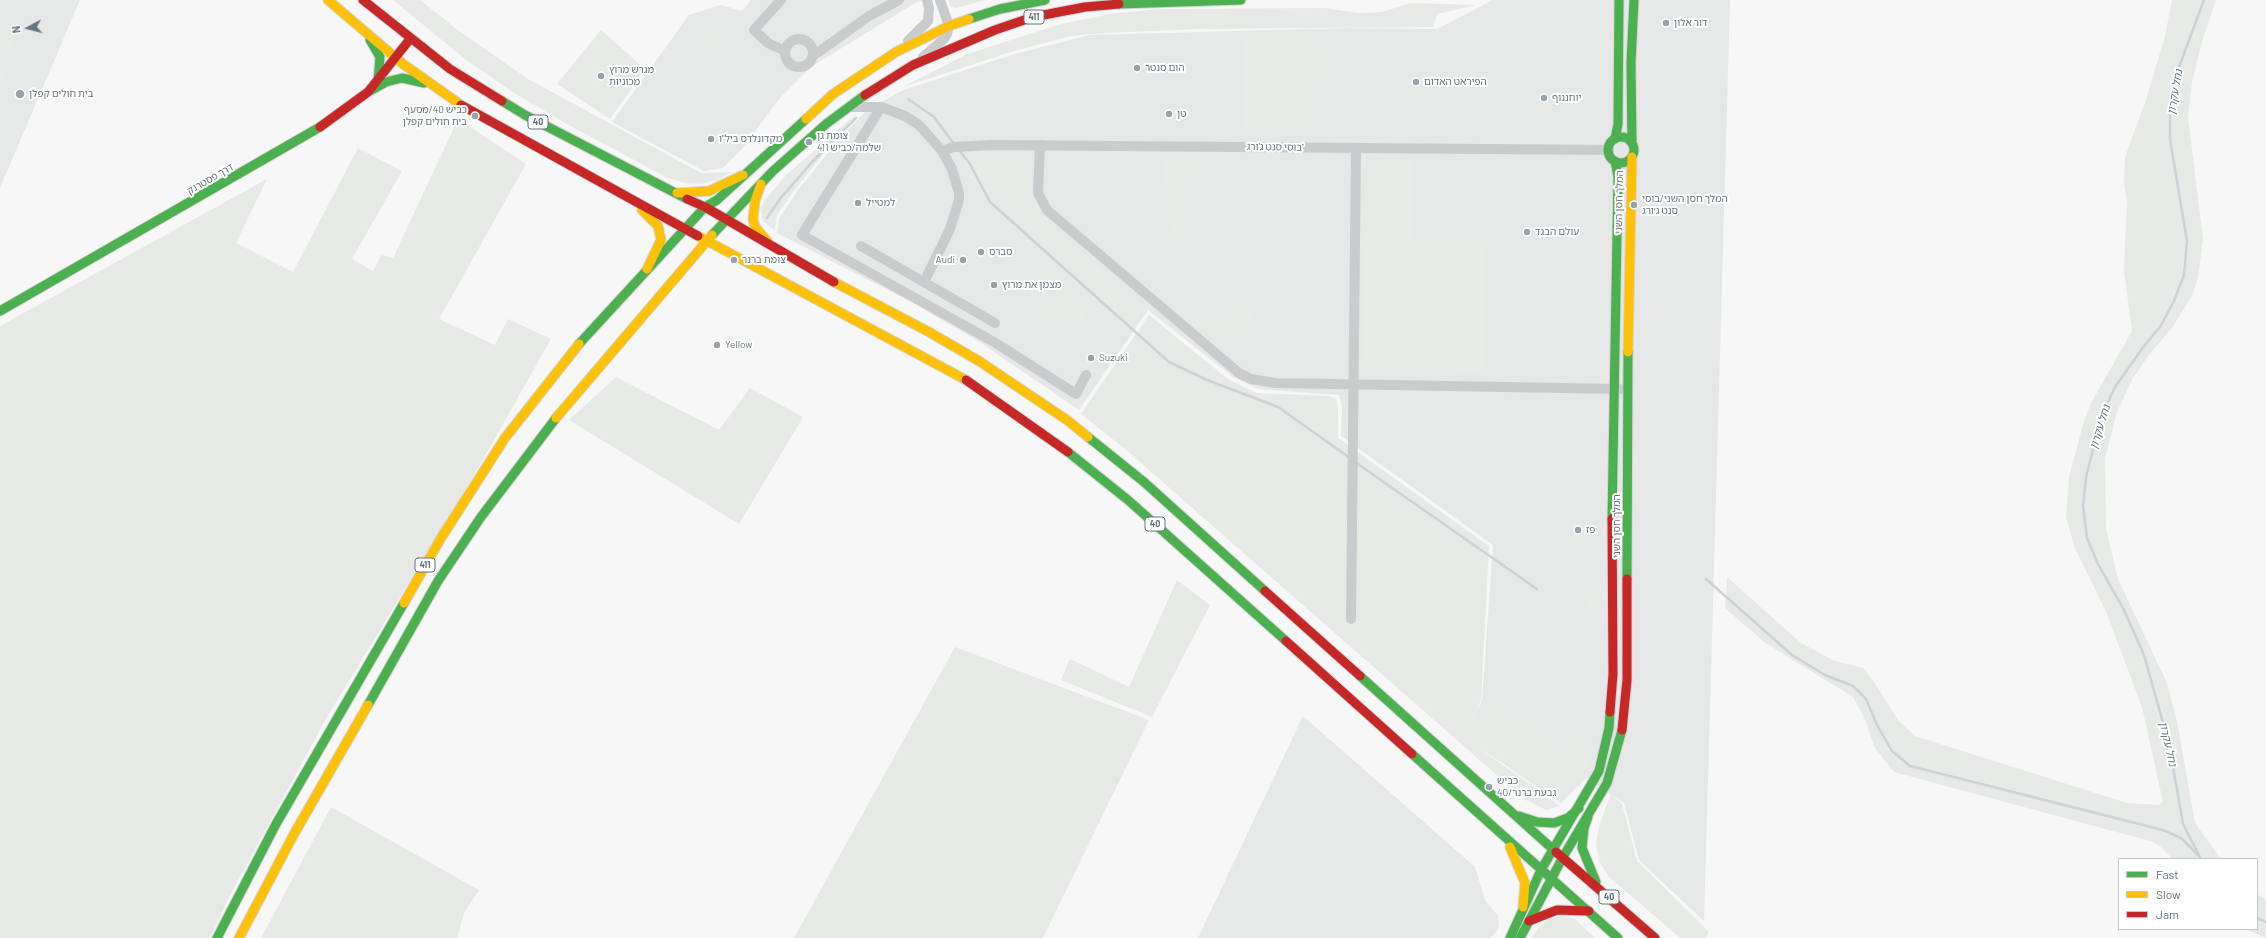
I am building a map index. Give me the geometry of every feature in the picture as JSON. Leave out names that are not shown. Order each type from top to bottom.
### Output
[{"type":"main road","name":"40","points":[[328,0],[396,59],[431,85],[492,124],[967,381],[1052,439],[1128,500],[1618,938]]},
{"type":"main road","name":"40","points":[[364,0],[410,39],[450,69],[525,115],[673,193],[706,207],[773,247],[979,361],[1067,420],[1144,482],[1513,814],[1655,938]]},
{"type":"main road","name":"411","points":[[218,938],[276,824],[421,571],[505,438],[572,351],[706,207],[833,94],[896,52],[949,26],[1000,9],[1045,0]]},
{"type":"main road","name":"411","points":[[240,938],[294,834],[438,581],[481,517],[562,410],[707,240],[728,220],[761,184],[803,144],[849,107],[913,65],[995,30],[1050,13],[1107,5],[1241,0]]},
{"type":"main road","points":[[1619,0],[1618,124],[1616,139],[1610,145],[1609,150],[1610,156],[1615,161],[1625,162],[1632,157],[1634,152],[1632,143],[1631,63],[1634,0]]},
{"type":"main road","points":[[362,31],[377,49],[380,57],[378,81]]},
{"type":"main road","name":"דרך פסטרנק","points":[[0,311],[298,141],[344,111],[368,92],[396,59],[410,39]]},
{"type":"main road","points":[[368,92],[386,82],[405,78],[431,85]]},
{"type":"main road","points":[[1616,139],[1624,138],[1632,143]]},
{"type":"main road","name":"המלך חסן השני","points":[[1520,938],[1551,878],[1607,783],[1622,732],[1626,694],[1628,389],[1632,157]]},
{"type":"main road","name":"המלך חסן השני","points":[[1510,938],[1541,870],[1579,808],[1599,771],[1609,728],[1614,674],[1614,389],[1618,177],[1615,161]]},
{"type":"main road","points":[[673,193],[709,191],[743,175]]},
{"type":"main road","points":[[761,184],[755,201],[753,219],[760,234],[773,247]]},
{"type":"main road","points":[[631,198],[658,226],[661,240],[657,252],[647,270]]},
{"type":"main road","points":[[1513,814],[1528,820],[1554,823],[1568,818],[1579,808]]},
{"type":"main road","points":[[1588,816],[1583,838],[1584,857],[1594,878],[1605,893]]},
{"type":"main road","points":[[1499,833],[1513,852],[1522,874],[1525,891],[1524,907]]},
{"type":"main road","points":[[1529,921],[1557,910],[1589,911]]},
{"type":"street","points":[[781,0],[754,30],[768,43],[785,51]]},
{"type":"street","points":[[869,16],[886,0]]},
{"type":"street","points":[[838,38],[816,44],[797,39],[789,43],[785,51],[787,60],[794,66],[799,67],[808,64],[813,56],[869,16],[899,0]]},
{"type":"street","points":[[896,52],[925,26],[929,16],[927,0]]},
{"type":"street","points":[[913,65],[944,39],[949,26],[940,0]]},
{"type":"street","points":[[809,43],[812,47],[813,56]]},
{"type":"street","points":[[849,107],[881,107],[905,116],[919,125],[944,150],[956,182],[959,200],[950,229],[924,282]]},
{"type":"street","points":[[881,107],[802,235],[994,342],[1076,394],[1086,375]]},
{"type":"street","name":"בוסי סנט ג'ורג'","points":[[944,150],[970,145],[1609,150]]},
{"type":"street","points":[[1040,145],[1038,193],[1046,210],[1239,373],[1251,379],[1263,382],[1628,389]]},
{"type":"street","points":[[1351,619],[1356,148]]},
{"type":"street","points":[[861,246],[995,323]]},
{"type":"shaded area","name":"בית חולים קפלן","points":[[0,0],[80,0],[0,188]]},
{"type":"shaded area","points":[[393,0],[420,0],[459,31],[528,79],[701,173],[732,172],[718,180],[700,184],[684,183],[666,177],[565,123],[511,91],[465,59]]},
{"type":"shaded area","points":[[751,0],[924,0],[915,3],[811,67],[779,99],[742,149],[723,168],[704,171],[612,122],[689,15],[721,5],[742,11]]},
{"type":"shaded area","points":[[948,0],[985,0],[957,8],[951,7]]},
{"type":"shaded area","points":[[1493,0],[1730,0],[1704,921],[1639,860],[1624,803],[1586,778],[1561,803],[1464,737],[1482,700],[1493,545],[1341,436],[1342,406],[1339,395],[1258,389],[1233,377],[1148,310],[1079,410],[981,343],[913,303],[777,233],[779,219],[798,190],[841,137],[866,111],[901,91],[1015,54],[1090,35],[1345,28],[1437,29]]},
{"type":"shaded area","points":[[2172,0],[2216,0],[2203,38],[2192,82],[2188,117],[2203,239],[2198,278],[2192,296],[2172,328],[2149,355],[2133,378],[2117,412],[2105,458],[2106,529],[2118,579],[2167,683],[2177,721],[2195,823],[2220,858],[2172,858],[2161,847],[2150,841],[1894,772],[1875,748],[1864,717],[1853,697],[1764,642],[1725,608],[1727,577],[1801,643],[1835,661],[1863,668],[1874,682],[1898,720],[1915,736],[2127,803],[2158,805],[2163,802],[2142,707],[2107,614],[2075,548],[2066,517],[2069,477],[2084,421],[2091,403],[2132,331],[2124,270],[2127,201],[2124,183],[2125,157],[2146,100],[2165,36]]},
{"type":"shaded area","points":[[1411,3],[1476,5],[1437,14],[1433,27],[1198,29],[1071,36],[1014,51],[903,87],[965,55],[1057,25],[1115,13],[1161,9],[1324,8],[1358,13],[1382,12]]},
{"type":"shaded area","points":[[0,23],[16,25],[0,92]]},
{"type":"shaded area","points":[[713,23],[725,25],[732,30],[709,68],[682,53],[702,26]]},
{"type":"shaded area","name":"מגרש מרוץ מכוניות","points":[[601,30],[645,69],[610,119],[557,84]]},
{"type":"shaded area","points":[[1245,34],[1321,34],[1320,135],[1245,135]]},
{"type":"shaded area","points":[[929,85],[927,95],[932,105],[961,135],[945,140],[920,112],[896,98]]},
{"type":"shaded area","points":[[856,114],[795,189],[777,215],[775,230],[769,226],[763,221],[760,208],[766,199],[786,175]]},
{"type":"shaded area","points":[[458,119],[526,164],[439,319],[495,345],[508,319],[551,339],[473,477],[327,717],[228,899],[210,938],[0,938],[0,326],[267,179],[236,243],[293,272],[358,148],[402,171],[352,259],[373,271],[381,255],[393,258]]},
{"type":"shaded area","points":[[978,157],[1018,158],[1026,163],[1030,170],[1031,191],[1042,218],[1145,306],[1128,332],[994,215],[961,163],[964,160]]},
{"type":"shaded area","points":[[1162,159],[1193,159],[1191,251],[1174,241],[1174,233],[1168,222],[1168,185],[1163,185]]},
{"type":"shaded area","points":[[1413,159],[1412,239],[1486,239],[1484,372],[1372,371],[1364,362],[1366,167],[1372,162],[1379,160]]},
{"type":"shaded area","points":[[1044,267],[1091,304],[1074,334],[1022,308]]},
{"type":"shaded area","points":[[1243,290],[1262,301],[1232,351],[1179,314],[1185,304],[1207,317],[1216,302],[1230,311]]},
{"type":"shaded area","points":[[1149,315],[1229,380],[1257,393],[1329,396],[1336,399],[1338,407],[1338,438],[1489,546],[1481,700],[1465,738],[1468,739],[1492,701],[1563,742],[1578,734],[1595,745],[1584,776],[1561,800],[1479,748],[1560,806],[1546,810],[1524,799],[1124,448],[1081,414]]},
{"type":"shaded area","points":[[616,377],[719,430],[750,388],[803,417],[739,524],[569,420]]},
{"type":"shaded area","points":[[1608,512],[1608,613],[1592,610],[1587,605],[1581,592],[1584,586],[1601,577],[1603,517]]},
{"type":"shaded area","points":[[1177,580],[1210,605],[1152,717],[1061,680],[1070,659],[1129,687]]},
{"type":"shaded area","points":[[955,647],[1149,720],[1043,938],[794,938]]},
{"type":"shaded area","points":[[1303,716],[1475,867],[1485,900],[1498,916],[1499,928],[1491,938],[1198,938]]},
{"type":"shaded area","points":[[1611,794],[1622,804],[1637,861],[1709,932],[1705,938],[1680,938],[1609,877],[1600,863],[1596,845],[1599,826]]},
{"type":"shaded area","points":[[331,807],[479,890],[464,913],[457,938],[261,938]]},
{"type":"shaded area","points":[[2258,895],[2266,900],[2266,938],[2247,930],[2258,930]]},
{"type":"shaded area","points":[[1564,916],[1575,919],[1595,938],[1532,938],[1539,927],[1550,918]]},
{"type":"waterway","name":"נחל עקרון","points":[[2200,858],[2183,824],[2169,744],[2144,655],[2124,610],[2098,564],[2087,538],[2083,506],[2086,477],[2102,415],[2115,387],[2144,346],[2160,327],[2174,301],[2184,275],[2187,241],[2170,139],[2170,111],[2179,67],[2204,0]]},
{"type":"waterway","points":[[908,99],[934,117],[954,144]]},
{"type":"waterway","points":[[767,218],[780,199],[812,162],[856,118]]},
{"type":"waterway","points":[[959,150],[970,164],[990,202],[1169,362],[1207,380],[1278,407],[1350,458]]},
{"type":"waterway","points":[[1355,462],[1537,589]]},
{"type":"waterway","points":[[1706,579],[1792,655],[1825,675],[1853,686],[1866,699],[1877,725],[1892,751],[1910,766],[2163,830],[2181,838],[2198,855]]},
{"type":"waterway","name":"נחל עקרון","points":[[2258,918],[2266,922]]},
{"type":"traffic: fast","points":[[969,19],[1000,9],[1045,0]]},
{"type":"traffic: fast","points":[[1119,4],[1241,0]]},
{"type":"traffic: fast","points":[[1615,139],[1618,124],[1619,0]]},
{"type":"traffic: fast","points":[[1632,143],[1631,63],[1634,0]]},
{"type":"traffic: fast","points":[[370,40],[380,57],[378,81]]},
{"type":"traffic: fast","points":[[368,92],[386,82],[402,78],[424,83]]},
{"type":"traffic: fast","points":[[712,235],[773,171],[826,124],[865,95]]},
{"type":"traffic: fast","points":[[502,101],[525,115],[687,199]]},
{"type":"traffic: fast","points":[[579,344],[705,207],[717,200],[806,119]]},
{"type":"traffic: fast","points":[[0,311],[320,127]]},
{"type":"traffic: fast","points":[[1621,137],[1630,141],[1634,150],[1630,159],[1621,163],[1612,159],[1608,150],[1612,141],[1621,137]]},
{"type":"traffic: fast","points":[[1612,519],[1618,177],[1615,161]]},
{"type":"traffic: fast","points":[[1627,579],[1628,352]]},
{"type":"traffic: fast","points":[[368,705],[438,581],[481,517],[556,418]]},
{"type":"traffic: fast","points":[[1088,437],[1144,482],[1265,591]]},
{"type":"traffic: fast","points":[[1068,452],[1128,500],[1286,641]]},
{"type":"traffic: fast","points":[[217,938],[276,824],[404,603]]},
{"type":"traffic: fast","points":[[1360,676],[1556,852]]},
{"type":"traffic: fast","points":[[1510,938],[1541,870],[1599,771],[1609,728],[1610,712]]},
{"type":"traffic: fast","points":[[1520,938],[1563,857],[1607,783],[1622,730]]},
{"type":"traffic: fast","points":[[1412,754],[1618,938]]},
{"type":"traffic: fast","points":[[1519,816],[1537,822],[1554,823],[1568,818],[1579,808]]},
{"type":"traffic: fast","points":[[1588,817],[1584,828],[1582,848],[1596,882]]},
{"type":"traffic: slow","points":[[328,0],[403,64],[461,105]]},
{"type":"traffic: slow","points":[[806,119],[833,94],[896,52],[949,26],[969,19]]},
{"type":"traffic: slow","points":[[1628,352],[1632,157]]},
{"type":"traffic: slow","points":[[677,193],[709,191],[743,175]]},
{"type":"traffic: slow","points":[[761,184],[755,201],[753,219],[755,227],[767,241]]},
{"type":"traffic: slow","points":[[642,210],[658,226],[661,240],[647,269]]},
{"type":"traffic: slow","points":[[556,418],[712,235]]},
{"type":"traffic: slow","points":[[698,236],[966,380]]},
{"type":"traffic: slow","points":[[834,282],[929,332],[979,361],[1067,420],[1088,437]]},
{"type":"traffic: slow","points":[[404,603],[441,538],[505,438],[579,344]]},
{"type":"traffic: slow","points":[[239,938],[294,834],[368,705]]},
{"type":"traffic: slow","points":[[1510,847],[1525,883],[1523,907]]},
{"type":"traffic: jam","points":[[363,0],[450,69],[502,101]]},
{"type":"traffic: jam","points":[[865,95],[913,65],[995,30],[1033,17],[1085,7],[1119,4]]},
{"type":"traffic: jam","points":[[320,127],[368,92],[410,39]]},
{"type":"traffic: jam","points":[[461,105],[698,236]]},
{"type":"traffic: jam","points":[[687,199],[705,207],[834,282]]},
{"type":"traffic: jam","points":[[966,380],[1068,452]]},
{"type":"traffic: jam","points":[[1610,712],[1613,674],[1612,519]]},
{"type":"traffic: jam","points":[[1622,730],[1627,680],[1627,579]]},
{"type":"traffic: jam","points":[[1265,591],[1360,676]]},
{"type":"traffic: jam","points":[[1286,641],[1412,754]]},
{"type":"traffic: jam","points":[[1556,852],[1655,938]]},
{"type":"traffic: jam","points":[[1529,921],[1557,910],[1589,911]]},
{"type":"place","name":"דור אלון","points":[[1666,23]]},
{"type":"place","name":"הום סנטר","points":[[1137,68]]},
{"type":"place","name":"מגרש מרוץ מכוניות","points":[[601,76]]},
{"type":"place","name":"הפיראט האדום","points":[[1416,82]]},
{"type":"place","name":"בית חולים קפלן","points":[[20,94]]},
{"type":"place","name":"יוחננוף","points":[[1544,98]]},
{"type":"place","name":"טן","points":[[1169,114]]},
{"type":"place","name":"כביש 40/מסעף בית חולים קפלן","points":[[475,116]]},
{"type":"place","name":"מקדונלדס ביל\"ו","points":[[711,139]]},
{"type":"place","name":"צומת גן שלמה/כביש 411","points":[[809,142]]},
{"type":"place","name":"למטייל","points":[[858,203]]},
{"type":"place","name":"המלך חסן השני/בוסי סנט ג׳ורג","points":[[1634,205]]},
{"type":"place","name":"עולם הבגד","points":[[1527,232]]},
{"type":"place","name":"סברס","points":[[981,252]]},
{"type":"place","name":"צומת ברנר","points":[[734,260]]},
{"type":"place","name":"Audi","points":[[963,260]]},
{"type":"place","name":"מצמן את מרוץ","points":[[994,285]]},
{"type":"place","name":"Yellow","points":[[717,345]]},
{"type":"place","name":"Suzuki","points":[[1091,358]]},
{"type":"place","name":"פז","points":[[1578,530]]},
{"type":"place","name":"כביש 40/גבעת ברנר","points":[[1489,787]]}]
